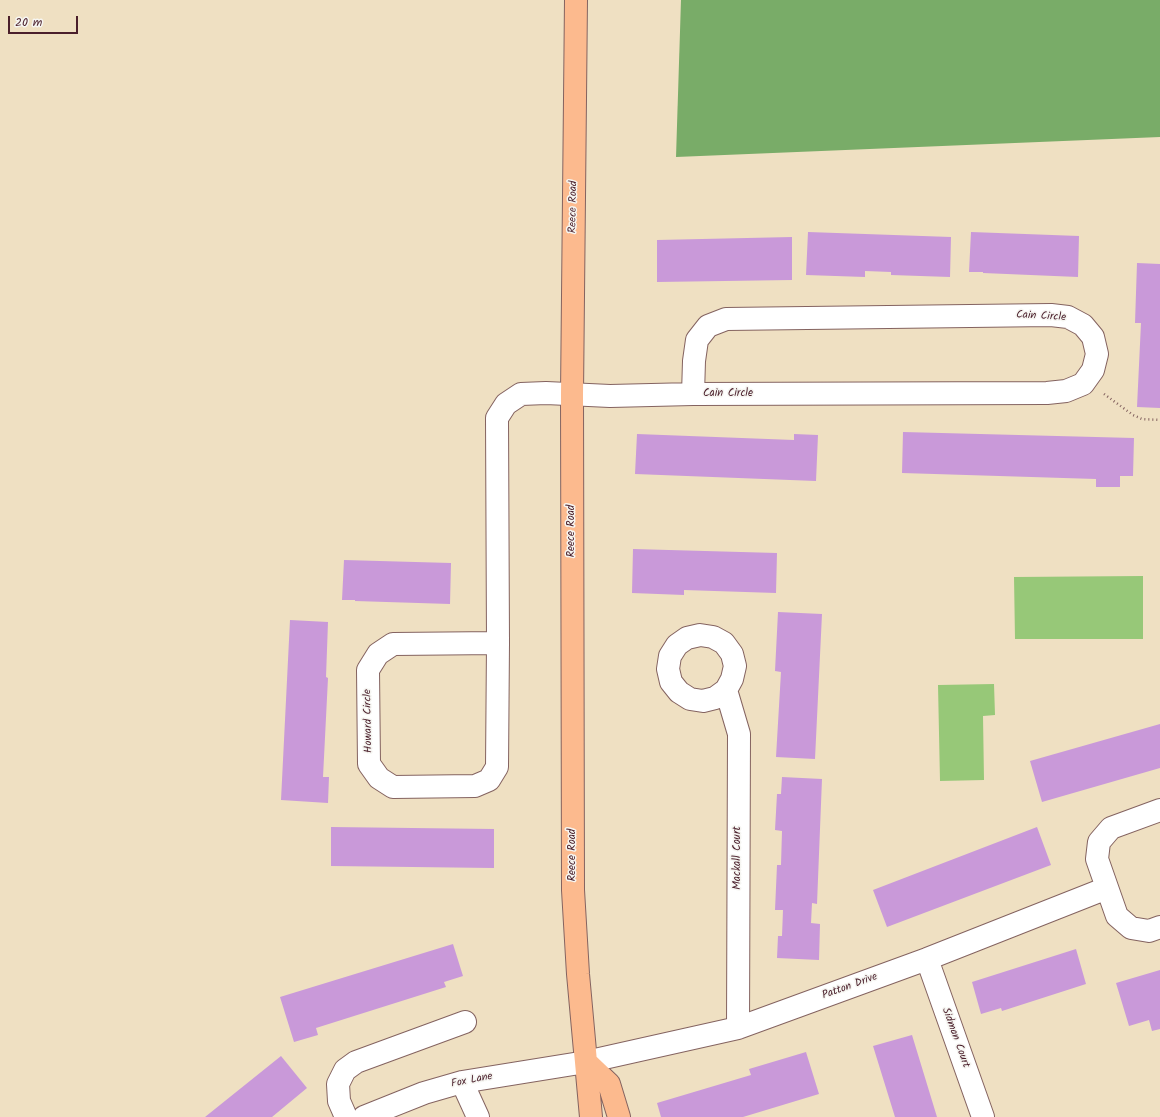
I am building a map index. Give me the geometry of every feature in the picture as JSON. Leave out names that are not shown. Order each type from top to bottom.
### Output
[{"type":"main road","name":"Reece Road","points":[[576,0],[572,394],[573,890],[578,974],[592,1117]]},
{"type":"main road","points":[[586,1062],[609,1084],[619,1117]]},
{"type":"street","name":"Cain Circle","points":[[572,394],[610,396],[694,394],[1047,393],[1066,391],[1083,384],[1093,370],[1097,354],[1093,337],[1083,325],[1068,317],[1051,315],[726,319],[708,326],[697,340],[694,360],[694,394]]},
{"type":"street","name":"Howard Circle","points":[[498,643],[393,644],[378,654],[368,670],[369,764],[379,778],[393,787],[475,786],[489,780],[497,767],[498,643],[497,418],[506,404],[521,394],[572,394]]},
{"type":"street","name":"Mackall Court","points":[[726,690],[739,734],[738,1028]]},
{"type":"street","points":[[1160,810],[1111,828],[1100,842],[1097,859],[1117,916],[1131,928],[1149,931],[1160,927]]},
{"type":"street","name":"Patton Drive","points":[[586,1062],[738,1028],[927,959],[1107,888]]},
{"type":"street","name":"Sidman Court","points":[[927,959],[983,1117]]},
{"type":"street","points":[[346,1117],[339,1101],[338,1084],[345,1070],[356,1062],[465,1022]]},
{"type":"street","name":"Fox Lane","points":[[364,1117],[424,1093],[462,1082],[586,1062]]},
{"type":"street","points":[[462,1082],[478,1117]]},
{"type":"path","points":[[1104,394],[1133,415],[1142,419],[1160,420]]},
{"type":"green space","points":[[681,0],[1160,0],[1160,137],[676,157]]},
{"type":"green space","points":[[1143,576],[1143,639],[1015,639],[1014,577]]},
{"type":"green space","points":[[994,684],[995,715],[983,716],[984,780],[940,781],[938,685]]},
{"type":"building","points":[[808,232],[951,237],[950,277],[891,275],[891,272],[865,271],[865,277],[806,275]]},
{"type":"building","points":[[971,232],[1079,236],[1078,277],[969,272]]},
{"type":"building","points":[[792,237],[792,280],[657,282],[657,240]]},
{"type":"building","points":[[1137,263],[1160,264],[1160,408],[1137,407],[1141,323],[1135,323]]},
{"type":"building","points":[[903,432],[1134,438],[1133,476],[1120,476],[1120,487],[1096,487],[1096,479],[902,473]]},
{"type":"building","points":[[637,434],[794,440],[794,434],[818,435],[816,481],[635,474]]},
{"type":"building","points":[[633,549],[777,553],[776,593],[684,590],[684,595],[632,593]]},
{"type":"building","points":[[344,560],[451,563],[450,604],[342,600]]},
{"type":"building","points":[[778,612],[822,614],[815,759],[776,757],[781,672],[775,671]]},
{"type":"building","points":[[290,620],[328,622],[326,677],[328,678],[323,777],[329,777],[328,803],[281,800]]},
{"type":"building","points":[[1160,724],[1160,768],[1042,802],[1030,761]]},
{"type":"building","points":[[782,777],[822,779],[817,904],[812,903],[811,923],[820,924],[819,960],[777,958],[778,936],[782,936],[783,910],[775,910],[777,865],[781,865],[782,831],[775,830],[777,794],[781,794]]},
{"type":"building","points":[[331,827],[494,829],[494,868],[331,866]]},
{"type":"building","points":[[1037,827],[1051,865],[887,927],[873,890]]},
{"type":"building","points":[[453,944],[463,976],[444,982],[446,987],[316,1028],[318,1035],[294,1042],[280,997]]},
{"type":"building","points":[[1076,949],[1086,984],[1002,1011],[1001,1008],[981,1014],[972,982]]},
{"type":"building","points":[[1160,970],[1160,1029],[1152,1031],[1149,1020],[1129,1026],[1116,983]]},
{"type":"building","points":[[912,1035],[937,1117],[895,1117],[873,1046]]},
{"type":"building","points":[[806,1052],[819,1094],[743,1117],[661,1117],[657,1103],[751,1075],[749,1069]]},
{"type":"building","points":[[281,1056],[307,1088],[272,1117],[205,1117]]}]
